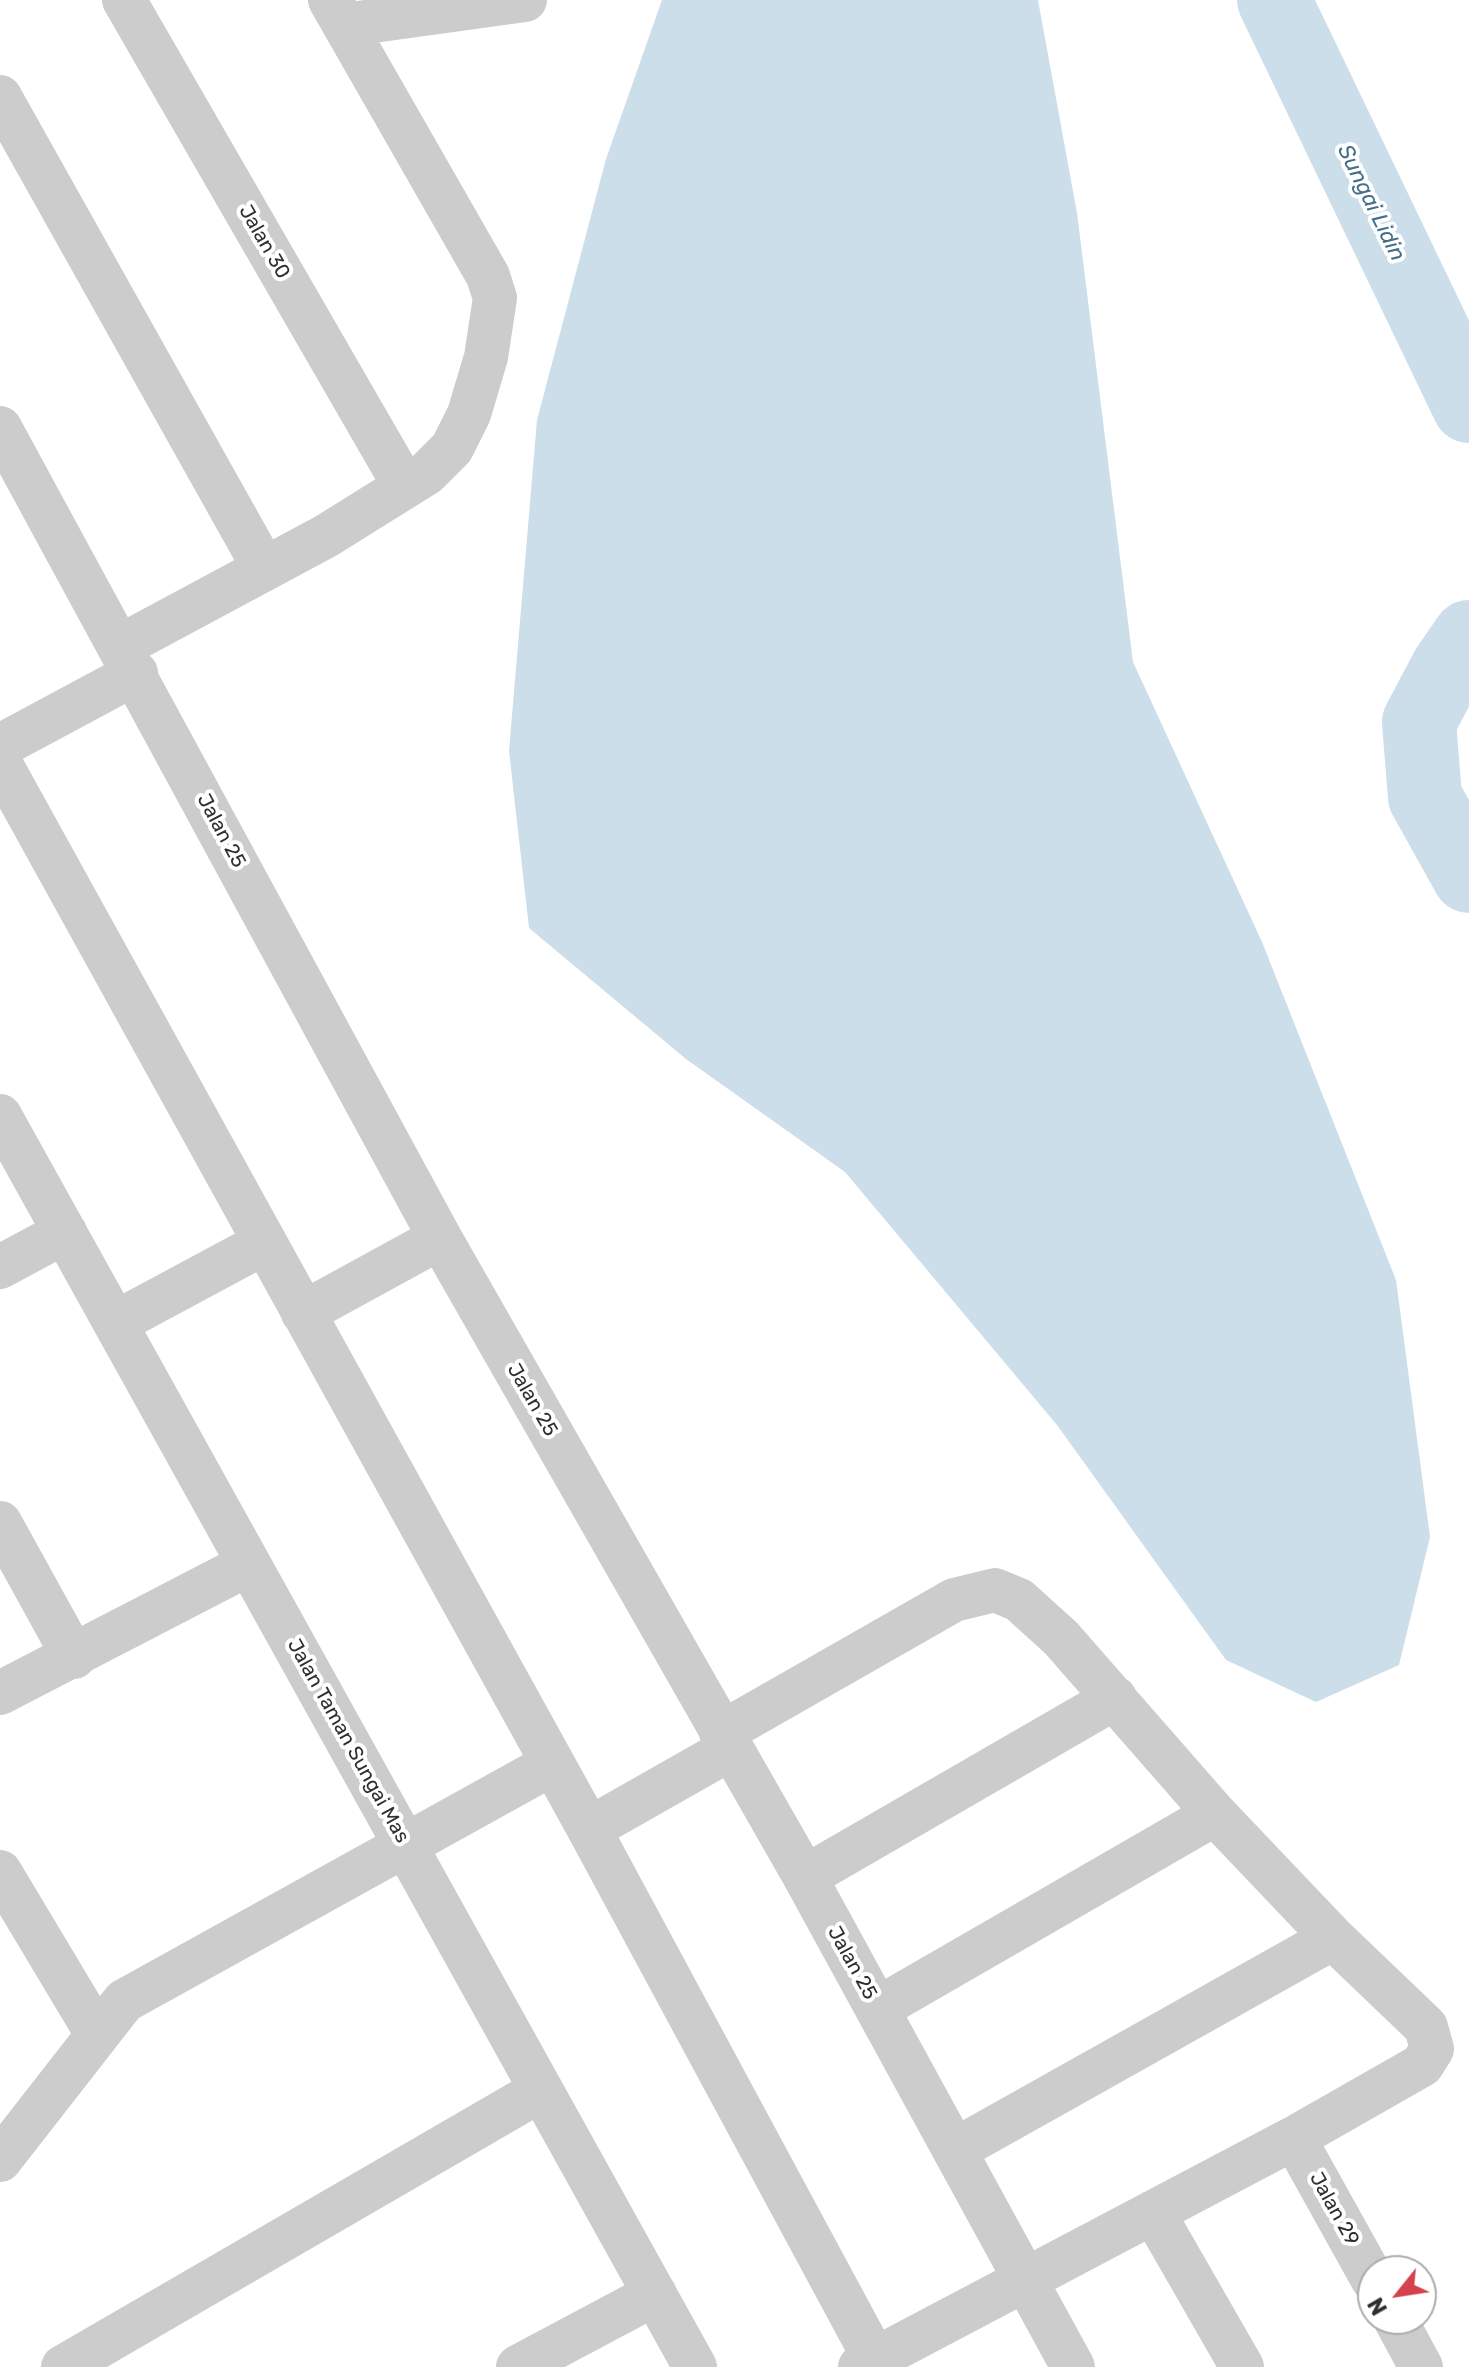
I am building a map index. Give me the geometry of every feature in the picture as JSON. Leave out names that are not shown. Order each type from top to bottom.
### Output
[{"type":"street","name":"Jalan 30","points":[[124,0],[404,485]]},
{"type":"street","points":[[0,746],[264,568],[326,536],[427,473],[452,448],[486,357],[495,298],[471,243],[337,12],[525,0]]},
{"type":"street","points":[[0,97],[264,568]]},
{"type":"street","name":"Jalan 25","points":[[0,428],[440,1238],[805,1877],[1073,2367]]},
{"type":"street","points":[[0,763],[589,1829],[871,2364],[1024,2279],[1294,2138],[1422,2065],[1432,2049],[1426,2027],[1333,1938],[1215,1814],[1061,1638],[1019,1600],[995,1590],[954,1600],[589,1829]]},
{"type":"street","name":"Jalan Taman Sungai Mas","points":[[0,1116],[695,2367]]},
{"type":"street","points":[[0,1267],[65,1232]]},
{"type":"street","points":[[303,1313],[440,1238]]},
{"type":"street","points":[[117,1322],[264,1243]]},
{"type":"street","points":[[0,1523],[74,1657]]},
{"type":"street","points":[[0,1693],[249,1564]]},
{"type":"street","points":[[805,1877],[1115,1698]]},
{"type":"street","points":[[0,2160],[124,2001],[552,1764]]},
{"type":"street","points":[[877,2009],[1215,1814]]},
{"type":"street","points":[[1,1875],[97,2034]]},
{"type":"street","points":[[955,2150],[1333,1938]]},
{"type":"street","points":[[83,2362],[541,2090]]},
{"type":"street","name":"Jalan 29","points":[[1294,2138],[1359,2255]]},
{"type":"street","points":[[1153,2212],[1242,2367]]},
{"type":"street","points":[[518,2367],[655,2294]]},
{"type":"street","points":[[1404,2335],[1421,2367]]},
{"type":"water","points":[[662,0],[1038,0],[1077,213],[1133,662],[1262,942],[1396,1280],[1430,1537],[1399,1665],[1316,1702],[1226,1660],[1057,1425],[845,1172],[686,1059],[529,928],[509,751],[537,420],[606,159]]},
{"type":"waterway","name":"Sungai Lidin","points":[[1274,0],[1469,406]]},
{"type":"waterway","name":"Sungai Lidin","points":[[1469,637],[1447,669],[1419,722],[1425,797],[1469,876]]}]
